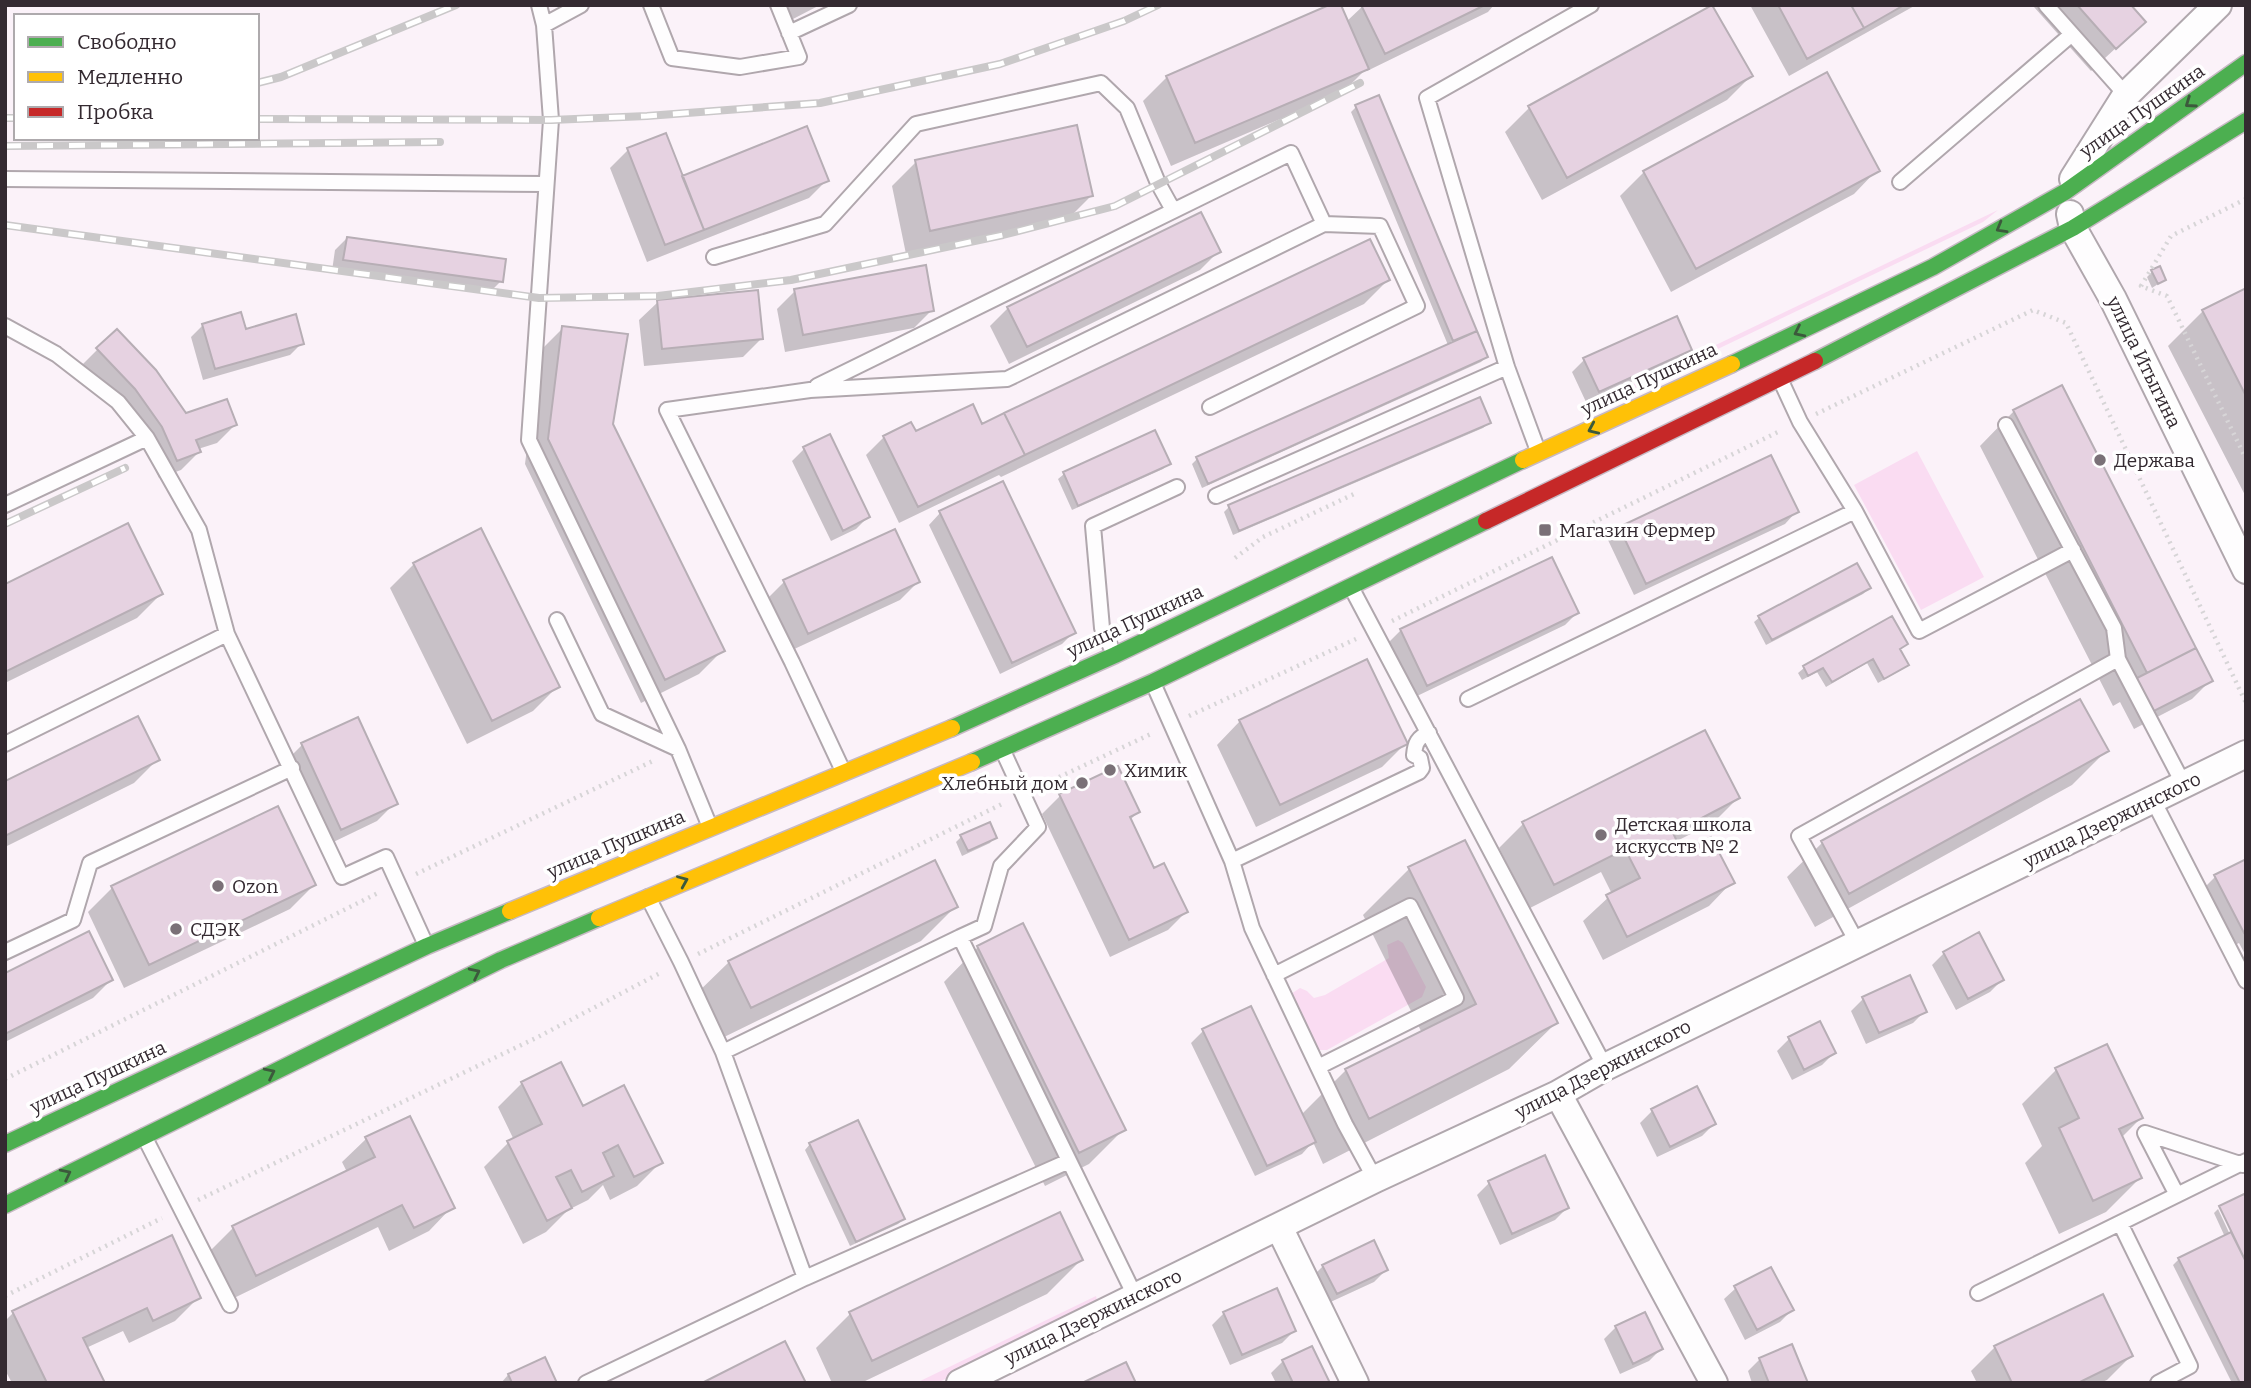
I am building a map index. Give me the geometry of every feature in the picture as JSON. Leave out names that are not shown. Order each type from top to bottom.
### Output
[{"type":"main road","name":"улица Пушкина","points":[[5,1205],[501,961],[648,896],[718,845],[845,775],[1115,655],[1538,453],[1681,389],[1933,267],[2064,192],[2246,63]]},
{"type":"main road","name":"улица Пушкина","points":[[5,1144],[427,946],[1002,749],[1153,682],[1780,379],[2073,228],[2246,121]]},
{"type":"street","points":[[2064,192],[2126,95],[2218,5]]},
{"type":"street","name":"улица Итыгина","points":[[2064,192],[2073,228],[2113,299],[2246,570]]},
{"type":"street","name":"улица Дзержинского","points":[[960,1383],[988,1376],[1136,1296],[1375,1179],[1558,1094],[1605,1067],[2246,754]]},
{"type":"street","points":[[1558,1094],[1714,1383]]},
{"type":"street","points":[[1279,1227],[1354,1383]]},
{"type":"lane","points":[[539,5],[544,25],[551,120],[529,440],[678,749],[718,845]]},
{"type":"lane","points":[[544,25],[581,5]]},
{"type":"lane","points":[[651,5],[672,58],[740,67],[799,57],[778,5]]},
{"type":"lane","points":[[789,33],[849,5]]},
{"type":"lane","points":[[1538,453],[1507,367],[1427,98],[1591,5]]},
{"type":"lane","points":[[2046,5],[2126,95]]},
{"type":"lane","points":[[1900,182],[2072,34]]},
{"type":"lane","points":[[714,257],[825,224],[916,124],[1101,83],[1127,108],[1158,183],[1173,211]]},
{"type":"lane","points":[[810,390],[1291,153],[1324,224]]},
{"type":"lane","points":[[5,179],[547,184]]},
{"type":"lane","points":[[845,775],[667,410],[810,390],[1007,379],[1324,224],[1380,226],[1417,306],[1210,407]]},
{"type":"lane","points":[[5,326],[56,354],[118,402],[148,439],[199,530],[227,634],[342,877],[386,857],[427,946]]},
{"type":"lane","points":[[1216,496],[1507,367]]},
{"type":"lane","points":[[1780,379],[1800,422],[1855,511],[1919,631],[2073,550]]},
{"type":"lane","points":[[2006,425],[2113,628],[2119,659],[2184,785]]},
{"type":"lane","points":[[5,505],[148,439]]},
{"type":"lane","points":[[1115,655],[1102,628],[1093,526],[1177,487]]},
{"type":"lane","points":[[1468,699],[1855,511]]},
{"type":"lane","points":[[1350,585],[1605,1067]]},
{"type":"lane","points":[[557,620],[602,714],[678,749]]},
{"type":"lane","points":[[5,744],[227,634]]},
{"type":"lane","points":[[1857,944],[1799,836],[2119,659]]},
{"type":"lane","points":[[1153,682],[1232,861],[1252,928],[1345,1124],[1375,1179]]},
{"type":"lane","points":[[1232,861],[1419,772],[1422,768],[1420,758],[1415,754],[1415,746],[1420,736],[1429,733]]},
{"type":"lane","points":[[723,1052],[984,926],[1001,866],[1038,827],[1002,749]]},
{"type":"lane","points":[[5,952],[72,920],[90,863],[292,768]]},
{"type":"lane","points":[[2153,800],[2246,981]]},
{"type":"lane","points":[[648,896],[723,1052],[805,1278]]},
{"type":"lane","points":[[1274,975],[1410,905],[1456,998],[1318,1067]]},
{"type":"lane","points":[[960,937],[1136,1296]]},
{"type":"lane","points":[[2177,1195],[2145,1133],[2245,1165]]},
{"type":"lane","points":[[144,1135],[230,1305]]},
{"type":"lane","points":[[586,1383],[805,1278],[1069,1161]]},
{"type":"lane","points":[[1978,1293],[2177,1195],[2245,1165]]},
{"type":"lane","points":[[2120,1223],[2190,1366],[2158,1383]]},
{"type":"path","points":[[2246,199],[2171,236],[2141,286],[2167,296],[2246,459]]},
{"type":"path","points":[[1374,630],[2033,310],[2066,323],[2244,693],[2246,703]]},
{"type":"path","points":[[5,1080],[398,883],[678,749]]},
{"type":"shaded area","points":[[1998,210],[1983,222],[1588,411],[1582,409]]},
{"type":"shaded area","points":[[1917,451],[1984,577],[1921,610],[1854,485]]},
{"type":"shaded area","points":[[1398,940],[1403,943],[1426,987],[1422,997],[1327,1050],[1319,1050],[1314,1046],[1291,994],[1300,988],[1314,998],[1325,995],[1389,958],[1387,945]]},
{"type":"shaded area","points":[[1096,1296],[1098,1304],[937,1383],[916,1383]]},
{"type":"building","points":[[1329,5],[1341,5],[1369,69],[1195,143],[1166,76]]},
{"type":"building","points":[[1361,5],[1485,5],[1385,54]]},
{"type":"building","points":[[1712,5],[1753,76],[1567,178],[1528,106]]},
{"type":"building","points":[[1778,5],[1851,5],[1864,28],[1807,59]]},
{"type":"building","points":[[1851,5],[1904,5],[1864,28]]},
{"type":"building","points":[[2077,5],[2131,5],[2146,22],[2116,49]]},
{"type":"building","points":[[1827,72],[1880,171],[1696,269],[1643,171]]},
{"type":"building","points":[[1379,95],[1477,331],[1453,341],[1355,105]]},
{"type":"building","points":[[1077,125],[1093,196],[930,231],[915,160]]},
{"type":"building","points":[[807,126],[829,181],[704,230],[682,176]]},
{"type":"building","points":[[666,133],[704,230],[665,245],[627,148]]},
{"type":"building","points":[[1201,212],[1221,252],[1027,347],[1007,307]]},
{"type":"building","points":[[347,237],[506,259],[503,282],[343,260]]},
{"type":"building","points":[[1370,239],[1390,280],[1025,455],[1004,413]]},
{"type":"building","points":[[926,265],[934,311],[803,335],[794,289]]},
{"type":"building","points":[[2160,266],[2166,280],[2158,284],[2151,270]]},
{"type":"building","points":[[2246,288],[2246,396],[2202,310]]},
{"type":"building","points":[[758,290],[763,339],[662,349],[657,300]]},
{"type":"building","points":[[241,312],[246,329],[296,314],[304,344],[215,369],[202,324]]},
{"type":"building","points":[[1677,316],[1692,350],[1599,392],[1583,358]]},
{"type":"building","points":[[562,326],[628,334],[613,424],[725,651],[665,680],[548,439]]},
{"type":"building","points":[[117,329],[156,370],[186,413],[227,399],[237,425],[196,440],[201,452],[177,461],[162,427],[135,389],[96,348]]},
{"type":"building","points":[[1477,331],[1488,357],[1208,484],[1196,457]]},
{"type":"building","points":[[2062,385],[2196,648],[2147,673],[2013,410]]},
{"type":"building","points":[[1480,397],[1491,423],[1239,531],[1228,505]]},
{"type":"building","points":[[973,404],[982,424],[1004,413],[1025,455],[918,507],[883,436],[911,422],[916,431]]},
{"type":"building","points":[[1155,430],[1171,464],[1078,506],[1063,472]]},
{"type":"building","points":[[830,434],[870,517],[843,531],[803,447]]},
{"type":"building","points":[[1771,455],[1799,512],[1646,584],[1619,527]]},
{"type":"building","points":[[1003,481],[1076,633],[1012,663],[939,511]]},
{"type":"building","points":[[128,523],[163,594],[5,672],[5,584]]},
{"type":"building","points":[[481,528],[560,687],[492,721],[413,563]]},
{"type":"building","points":[[895,529],[920,582],[808,634],[783,580]]},
{"type":"building","points":[[1552,557],[1579,613],[1427,686],[1400,629]]},
{"type":"building","points":[[1857,563],[1871,588],[1772,640],[1758,616]]},
{"type":"building","points":[[1892,616],[1908,644],[1900,649],[1909,665],[1884,679],[1873,659],[1832,682],[1823,668],[1808,676],[1803,666]]},
{"type":"building","points":[[2196,648],[2213,681],[2152,712],[2135,679]]},
{"type":"building","points":[[1367,659],[1408,744],[1280,805],[1239,720]]},
{"type":"building","points":[[2080,699],[2109,751],[1849,894],[1821,841]]},
{"type":"building","points":[[138,716],[160,760],[5,836],[5,781]]},
{"type":"building","points":[[358,717],[398,804],[341,830],[301,743]]},
{"type":"building","name":"Детская школа искусств № 2","points":[[1705,730],[1740,798],[1673,833],[1682,852],[1711,837],[1735,883],[1627,937],[1606,895],[1640,878],[1625,849],[1554,885],[1522,822]]},
{"type":"building","points":[[1118,766],[1140,812],[1130,817],[1154,868],[1164,863],[1188,912],[1129,940],[1059,794]]},
{"type":"building","points":[[278,806],[316,885],[149,965],[111,886]]},
{"type":"building","points":[[990,822],[997,838],[968,851],[960,835]]},
{"type":"building","points":[[1465,840],[1558,1023],[1369,1119],[1345,1069],[1476,1004],[1408,867]]},
{"type":"building","points":[[2246,859],[2246,932],[2244,933],[2214,875]]},
{"type":"building","points":[[935,860],[958,907],[751,1008],[728,961]]},
{"type":"building","points":[[1023,923],[1126,1130],[1079,1153],[977,946]]},
{"type":"building","points":[[89,931],[113,980],[5,1034],[5,973]]},
{"type":"building","points":[[1979,932],[2004,980],[1968,999],[1943,952]]},
{"type":"building","points":[[1910,975],[1927,1012],[1879,1033],[1862,997]]},
{"type":"building","points":[[1251,1006],[1316,1142],[1267,1166],[1202,1029]]},
{"type":"building","points":[[1820,1021],[1836,1053],[1804,1070],[1788,1037]]},
{"type":"building","points":[[2107,1044],[2143,1118],[2119,1129],[2142,1178],[2093,1201],[2059,1128],[2079,1118],[2055,1068]]},
{"type":"building","points":[[561,1062],[583,1106],[624,1085],[663,1163],[634,1177],[618,1145],[603,1153],[614,1176],[582,1192],[571,1170],[556,1177],[572,1208],[547,1221],[507,1141],[542,1124],[521,1082]]},
{"type":"building","points":[[1697,1086],[1716,1124],[1670,1147],[1651,1109]]},
{"type":"building","points":[[410,1116],[455,1208],[414,1228],[402,1205],[256,1276],[232,1226],[375,1157],[365,1137]]},
{"type":"building","points":[[858,1120],[905,1219],[856,1242],[809,1143]]},
{"type":"building","points":[[1545,1155],[1569,1208],[1512,1234],[1488,1181]]},
{"type":"building","points":[[2244,1194],[2246,1197],[2246,1262],[2219,1206]]},
{"type":"building","points":[[1060,1212],[1083,1260],[872,1361],[849,1312]]},
{"type":"building","points":[[2231,1232],[2246,1262],[2246,1383],[2240,1383],[2178,1258]]},
{"type":"building","points":[[172,1235],[201,1298],[153,1321],[147,1308],[83,1338],[105,1383],[47,1383],[12,1311]]},
{"type":"building","points":[[1374,1240],[1388,1270],[1337,1294],[1322,1265]]},
{"type":"building","points":[[1771,1267],[1794,1310],[1757,1330],[1734,1286]]},
{"type":"building","points":[[1277,1288],[1296,1331],[1242,1355],[1223,1312]]},
{"type":"building","points":[[2103,1294],[2133,1356],[2078,1383],[2012,1383],[1994,1346]]},
{"type":"building","points":[[1645,1312],[1663,1349],[1633,1364],[1615,1326]]},
{"type":"building","points":[[785,1341],[806,1383],[702,1383]]},
{"type":"building","points":[[1792,1344],[1808,1383],[1769,1383],[1759,1358]]},
{"type":"building","points":[[1312,1346],[1330,1383],[1293,1383],[1282,1360]]},
{"type":"building","points":[[545,1357],[557,1383],[512,1383],[508,1374]]},
{"type":"building","points":[[1126,1362],[1136,1383],[1082,1383]]},
{"type":"railway","points":[[259,82],[281,77],[456,5]]},
{"type":"railway","points":[[259,119],[551,120],[820,103],[1000,64],[1124,21],[1158,5]]},
{"type":"railway","points":[[5,225],[539,298],[658,296],[791,280],[1003,235],[1115,206],[1360,83]]},
{"type":"railway","points":[[5,118],[14,118]]},
{"type":"railway","points":[[5,146],[440,142]]},
{"type":"railway","points":[[5,524],[125,468]]},
{"type":"traffic: fast","points":[[1732,364],[1933,267],[2065,192],[2246,63]]},
{"type":"traffic: fast","points":[[1815,361],[2073,228],[2246,121]]},
{"type":"traffic: fast","points":[[952,728],[1115,655],[1523,460]]},
{"type":"traffic: fast","points":[[972,762],[1153,682],[1486,521]]},
{"type":"traffic: fast","points":[[5,1144],[427,946],[510,911]]},
{"type":"traffic: fast","points":[[5,1205],[501,960],[599,918]]},
{"type":"traffic: slow","points":[[1523,460],[1732,364]]},
{"type":"traffic: slow","points":[[510,911],[952,728]]},
{"type":"traffic: slow","points":[[599,918],[972,762]]},
{"type":"traffic: jam","points":[[1486,521],[1815,361]]},
{"type":"place","name":"Держава","points":[[2100,460]]},
{"type":"place","name":"Магазин Фермер","points":[[1545,530]]},
{"type":"place","name":"Химик","points":[[1110,770]]},
{"type":"place","name":"Хлебный дом","points":[[1082,783]]},
{"type":"place","name":"Детская школа искусств № 2","points":[[1601,835]]},
{"type":"place","name":"Ozon","points":[[218,886]]},
{"type":"place","name":"СДЭК","points":[[176,929]]}]
